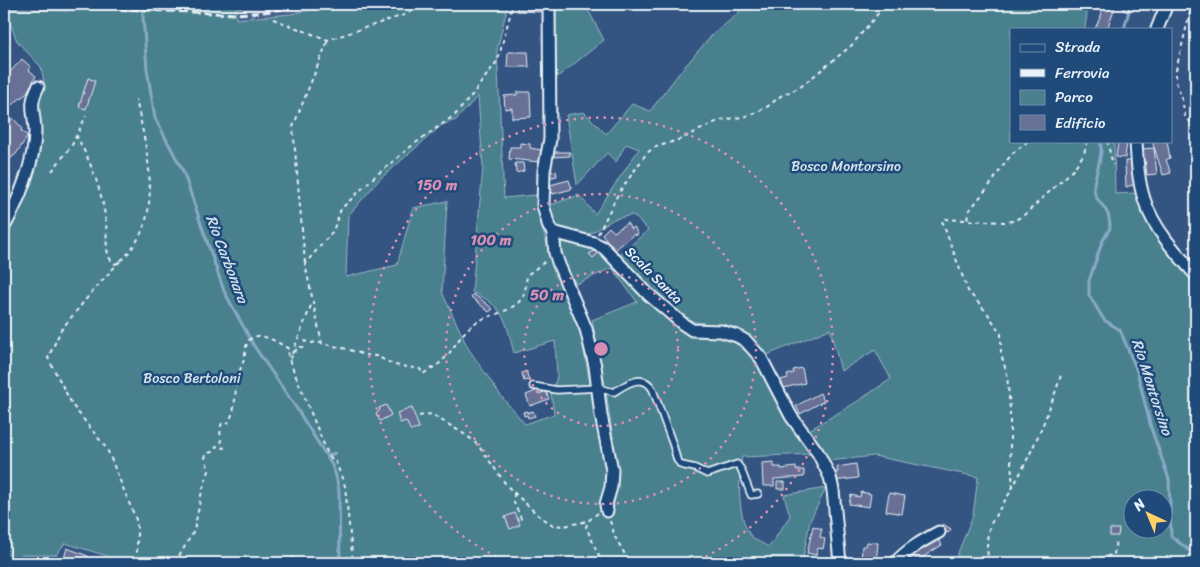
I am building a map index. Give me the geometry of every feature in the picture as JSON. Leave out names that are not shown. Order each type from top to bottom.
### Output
[{"type":"street","points":[[549,4],[550,139],[544,171],[543,198],[548,227],[554,232],[555,253],[586,329],[595,366],[612,470],[612,487],[607,507]]},
{"type":"street","points":[[1157,28],[1167,4]]},
{"type":"street","points":[[4,227],[26,175],[33,150],[35,132],[32,108],[33,97],[38,87]]},
{"type":"street","points":[[1136,142],[1140,183],[1148,210],[1164,236],[1196,275]]},
{"type":"street","name":"Scala Santa","points":[[554,232],[594,243],[604,248],[653,299],[692,330],[726,332],[737,336],[752,346],[772,376],[791,416],[818,453],[824,466],[833,490],[840,563]]},
{"type":"street","points":[[895,563],[913,547],[939,532]]},
{"type":"lane","points":[[533,386],[557,390],[598,388],[614,392],[630,382],[646,381],[650,384],[677,460],[681,466],[695,468],[707,474],[737,464],[741,469],[751,495],[758,494]]},
{"type":"path","points":[[273,20],[328,40],[407,14],[419,4]]},
{"type":"path","points":[[305,264],[333,232],[341,209],[373,178],[414,144],[455,115],[487,77],[498,60],[512,4]]},
{"type":"path","points":[[594,243],[614,202],[646,154],[653,148],[689,136],[720,120],[757,112],[782,95],[799,88],[850,46],[886,4]]},
{"type":"path","points":[[1192,4],[1176,70],[1176,82],[1184,116],[1196,128]]},
{"type":"path","points":[[322,344],[305,264],[293,127],[328,40]]},
{"type":"path","points":[[136,99],[145,144],[150,200],[146,221],[139,239],[61,330],[48,358],[74,406],[107,449],[137,522],[137,563]]},
{"type":"path","points":[[52,171],[63,158],[86,116]]},
{"type":"path","points":[[76,136],[90,165],[104,207],[108,255],[115,264],[120,261]]},
{"type":"path","points":[[967,219],[969,211],[1004,164],[1012,154],[1027,142]]},
{"type":"path","points":[[1013,488],[1009,394],[1007,374],[1001,354],[1001,334],[994,321],[968,291],[942,221],[944,218],[1004,222],[1013,221],[1024,216],[1072,170],[1084,154],[1088,142]]},
{"type":"path","points":[[1107,142],[1114,165]]},
{"type":"path","points":[[290,359],[298,348],[303,347],[306,341],[312,344],[316,342],[364,355],[376,356],[395,365],[420,369],[423,374],[442,361],[465,331],[473,324],[511,308],[518,303],[524,297],[527,275],[532,270],[543,265],[555,253]]},
{"type":"path","points":[[290,359],[312,303]]},
{"type":"path","points":[[175,563],[194,531],[202,491],[209,471],[205,457],[207,453],[212,452],[217,446],[224,448],[220,426],[222,423],[228,423],[233,415],[237,394],[236,382],[244,359],[244,351],[249,340],[261,337],[272,338],[289,349],[288,357],[327,452],[335,460],[345,486],[353,563]]},
{"type":"path","points":[[989,563],[987,543],[990,528],[1013,488],[1049,412],[1061,375]]},
{"type":"path","points":[[419,416],[431,414],[474,441],[506,486],[538,515],[553,525],[564,526],[588,521],[607,507],[615,537],[630,563]]},
{"type":"path","points":[[514,493],[514,502],[523,523]]},
{"type":"path","points":[[588,521],[586,528],[604,563]]},
{"type":"path","points":[[1095,563],[1097,558],[1114,555],[1116,539]]},
{"type":"path","points":[[291,558],[299,560],[301,563]]},
{"type":"shaded area","points":[[4,4],[68,4],[68,11],[4,8]]},
{"type":"shaded area","points":[[273,4],[337,4],[291,14],[236,19],[236,8]]},
{"type":"green space","name":"Bosco Bertoloni","points":[[68,4],[273,4],[236,8],[236,19],[291,14],[337,4],[508,4],[497,50],[504,198],[536,195],[551,260],[580,330],[607,474],[602,508],[604,516],[613,512],[618,473],[606,391],[592,320],[637,302],[612,268],[576,284],[564,263],[559,249],[562,242],[592,248],[612,260],[646,299],[688,334],[718,337],[734,342],[757,361],[781,411],[813,454],[742,457],[739,487],[741,510],[747,530],[752,537],[769,547],[790,516],[784,495],[826,488],[810,521],[802,563],[104,563],[107,556],[65,543],[56,555],[21,555],[22,563],[4,563],[4,239],[13,225],[38,156],[39,101],[44,82],[41,67],[17,41],[4,8],[68,11]],"holes":[[[478,96],[483,167],[472,292],[483,297],[498,309],[509,332],[514,353],[555,341],[557,377],[551,393],[554,414],[525,424],[501,396],[468,348],[442,292],[447,201],[413,208],[397,265],[346,277],[348,216],[379,180],[442,125],[456,120]]]},
{"type":"green space","points":[[556,4],[585,4],[604,40],[555,79]]},
{"type":"green space","name":"Bosco Montorsino","points":[[732,4],[1088,4],[1085,28],[1010,28],[1010,142],[1114,142],[1115,194],[1136,193],[1154,229],[1196,284],[1196,563],[954,563],[973,515],[978,477],[874,456],[829,461],[809,430],[891,379],[875,350],[841,371],[830,329],[767,355],[749,337],[733,327],[694,322],[652,290],[620,255],[648,230],[633,215],[614,219],[591,233],[584,235],[562,230],[554,222],[548,206],[579,195],[595,214],[639,149],[626,144],[616,162],[607,153],[577,185],[566,115],[584,112],[606,134],[632,104],[650,111],[712,35],[740,12]]},
{"type":"building","points":[[520,4],[544,4],[544,12],[517,11],[517,6],[520,6]]},
{"type":"building","points":[[1102,4],[1115,7],[1107,28],[1095,28],[1102,13],[1100,12]]},
{"type":"building","points":[[1124,4],[1129,4],[1128,12],[1123,10]]},
{"type":"building","points":[[508,52],[528,52],[529,67],[507,67]]},
{"type":"building","points":[[22,59],[31,67],[29,70],[36,76],[26,94],[9,107],[4,102],[4,78]]},
{"type":"building","points":[[88,78],[95,81],[86,109],[79,107]]},
{"type":"building","points":[[517,92],[530,92],[531,117],[512,118],[512,108],[505,109],[504,96],[517,95]]},
{"type":"building","points":[[13,118],[22,128],[21,131],[28,136],[16,154],[4,164],[4,129]]},
{"type":"building","points":[[1118,142],[1127,142],[1125,158],[1116,157]]},
{"type":"building","points":[[1152,142],[1167,142],[1170,158],[1166,160],[1171,173],[1163,175]]},
{"type":"building","points":[[520,143],[530,144],[530,148],[541,150],[540,162],[509,159],[510,147],[520,147]]},
{"type":"building","points":[[1154,148],[1157,174],[1147,175],[1145,158],[1140,159],[1140,149]]},
{"type":"building","points":[[552,152],[570,152],[570,156],[552,157]]},
{"type":"building","points":[[1125,161],[1135,161],[1136,184],[1126,187]]},
{"type":"building","points":[[515,163],[523,163],[524,171],[516,173]]},
{"type":"building","points":[[556,171],[557,176],[548,178],[549,172]]},
{"type":"building","points":[[569,180],[572,189],[553,194],[550,185]]},
{"type":"building","points":[[627,223],[631,229],[634,227],[638,234],[636,236],[634,234],[615,250],[602,234],[609,227],[614,232]]},
{"type":"building","points":[[598,249],[601,251],[593,258],[589,254]]},
{"type":"building","points":[[473,294],[493,309],[489,312],[471,297]]},
{"type":"building","points":[[802,368],[805,383],[779,389],[777,381],[788,378],[787,375],[794,373],[793,370]]},
{"type":"building","points":[[526,371],[529,380],[524,381],[522,373]]},
{"type":"building","points":[[538,390],[539,394],[546,391],[549,399],[530,406],[526,395]]},
{"type":"building","points":[[820,393],[824,401],[800,414],[796,406]]},
{"type":"building","points":[[386,405],[391,415],[380,421],[376,414],[380,410],[379,408]]},
{"type":"building","points":[[412,408],[419,428],[411,431],[406,421],[400,423],[397,413]]},
{"type":"building","points":[[527,411],[527,413],[533,411],[535,416],[528,418],[527,415],[524,416],[523,412]]},
{"type":"building","points":[[774,462],[774,467],[781,467],[781,469],[796,467],[796,470],[804,470],[804,477],[774,479],[774,486],[763,486],[762,463]]},
{"type":"building","points":[[856,464],[858,478],[833,481],[832,473],[838,472],[837,467]]},
{"type":"building","points":[[777,482],[785,482],[785,489],[777,489]]},
{"type":"building","points":[[861,492],[871,494],[869,507],[849,504],[851,495],[860,497]]},
{"type":"building","points":[[889,493],[905,496],[902,514],[886,511]]},
{"type":"building","points":[[515,513],[520,525],[510,529],[505,517]]},
{"type":"building","points":[[943,524],[951,529],[948,533],[940,529]]},
{"type":"building","points":[[813,526],[822,529],[820,537],[825,539],[823,549],[818,548],[816,555],[807,553]]},
{"type":"building","points":[[1110,529],[1119,529],[1118,536],[1110,536]]},
{"type":"building","points":[[936,535],[942,545],[918,560],[917,558],[912,561],[909,556]]},
{"type":"building","points":[[867,542],[878,543],[876,563],[861,563],[862,546],[866,546]]},
{"type":"building","points":[[67,548],[88,556],[87,558],[94,561],[93,563],[63,562]]},
{"type":"waterway","name":"Rio Carbonara","points":[[142,4],[147,69],[155,118],[183,171],[224,291],[254,346],[332,465],[339,491],[340,563]]},
{"type":"waterway","name":"Rio Montorsino","points":[[1124,28],[1131,4]]},
{"type":"waterway","name":"Rio Montorsino","points":[[1100,142],[1100,156],[1094,192],[1107,213],[1110,228],[1102,242],[1089,281],[1089,295],[1104,320],[1120,330],[1137,371],[1151,428],[1169,479],[1171,536],[1191,552],[1196,561]]},
{"type":"waterway","points":[[327,456],[335,453]]},
{"type":"railway","points":[[11,4],[236,14],[264,12],[313,4]]}]
